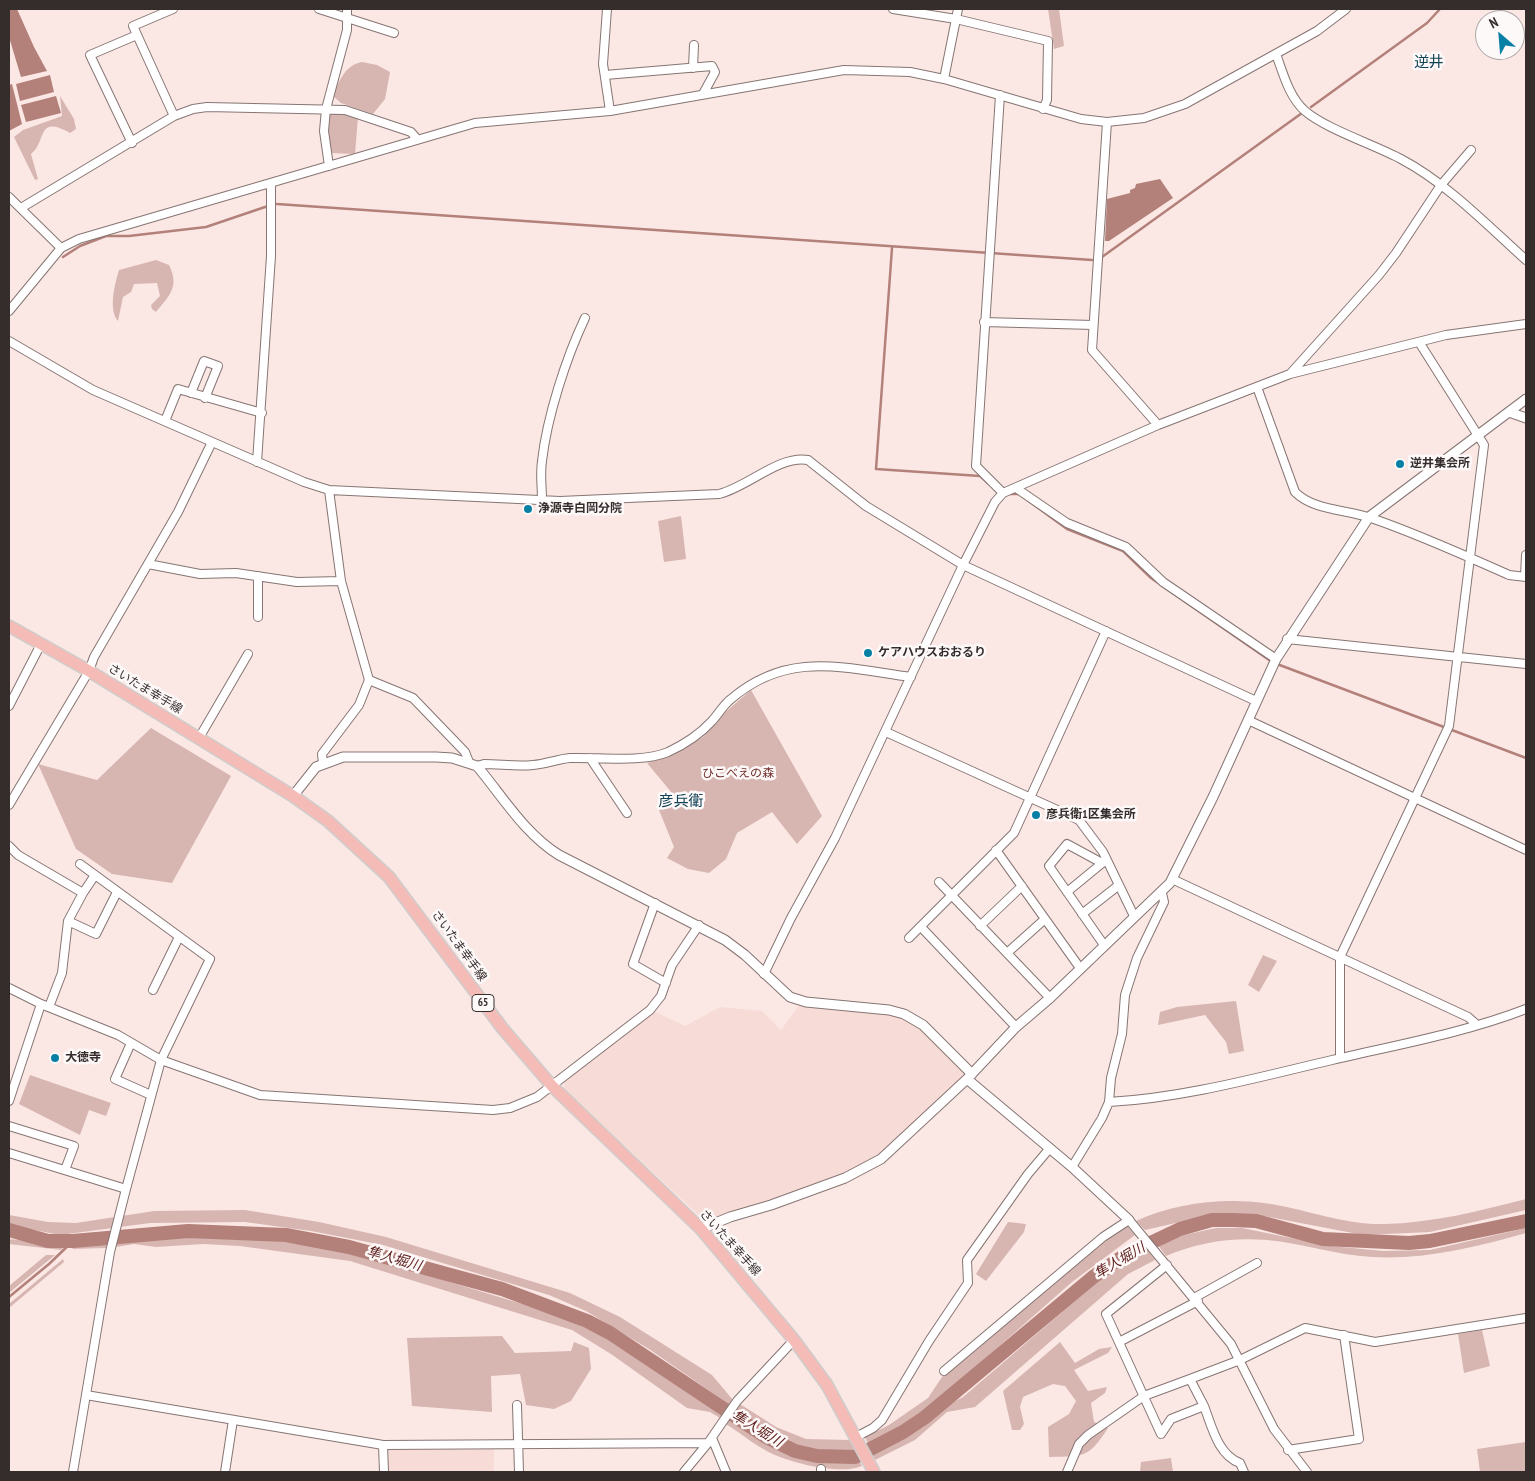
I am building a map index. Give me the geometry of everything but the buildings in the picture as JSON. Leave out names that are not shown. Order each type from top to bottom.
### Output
[{"type":"main road","name":"さいたま幸手線","points":[[9,626],[89,671],[293,796],[328,821],[389,877],[503,1029],[552,1086],[701,1229],[794,1340],[826,1385],[874,1472]]},
{"type":"street","points":[[173,9],[133,26],[174,116]]},
{"type":"street","points":[[318,9],[394,33]]},
{"type":"street","points":[[329,166],[324,131],[326,109],[347,30],[347,9]]},
{"type":"street","points":[[607,9],[603,64],[610,110]]},
{"type":"street","points":[[893,9],[956,19],[1048,41],[1047,100],[1043,109]]},
{"type":"street","points":[[944,79],[958,9]]},
{"type":"street","points":[[9,311],[61,248],[80,239],[475,123],[610,110],[844,70],[910,72],[944,79],[1080,119],[1108,122],[1144,118],[1184,104],[1276,54],[1334,19],[1346,9]]},
{"type":"street","points":[[132,143],[90,55],[137,34]]},
{"type":"street","points":[[693,68],[694,45]]},
{"type":"street","points":[[1276,54],[1293,96],[1305,111],[1319,120],[1402,159],[1441,185],[1526,260]]},
{"type":"street","points":[[605,75],[712,66],[715,72],[703,94]]},
{"type":"street","points":[[1000,95],[976,466],[1003,493]]},
{"type":"street","points":[[21,208],[174,116],[207,106],[345,110],[411,132],[417,139]]},
{"type":"street","points":[[1108,122],[1092,350],[1158,425]]},
{"type":"street","points":[[1290,374],[1380,275],[1441,185],[1471,150]]},
{"type":"street","points":[[257,462],[262,413],[271,256],[271,183]]},
{"type":"street","points":[[9,197],[61,248]]},
{"type":"street","points":[[542,500],[542,463],[549,424],[576,337],[585,318]]},
{"type":"street","points":[[984,322],[1093,325]]},
{"type":"street","points":[[764,974],[791,918],[835,838],[963,565],[995,502],[1003,493],[1158,425],[1290,374],[1464,332],[1526,324]]},
{"type":"street","points":[[9,341],[93,390],[304,482],[329,490],[542,500],[719,494],[733,491],[785,462],[808,460],[866,506],[963,565],[1256,701]]},
{"type":"street","points":[[1340,1058],[1340,957],[1449,726],[1468,557],[1484,445],[1479,434],[1419,342]]},
{"type":"street","points":[[192,393],[204,361],[218,366],[205,398]]},
{"type":"street","points":[[1257,387],[1295,492],[1301,498],[1315,504],[1370,517],[1509,575],[1526,577],[1526,555]]},
{"type":"street","points":[[165,421],[178,389],[262,413]]},
{"type":"street","points":[[701,1229],[730,1216],[771,1205],[845,1178],[881,1159],[969,1076],[1016,1027],[1050,998],[1134,916],[1162,893],[1172,878],[1287,639],[1370,517],[1526,399]]},
{"type":"street","points":[[1509,412],[1526,418]]},
{"type":"street","points":[[9,805],[89,671],[94,657],[178,512],[212,442]]},
{"type":"street","points":[[1016,488],[1067,523],[1126,546],[1163,582],[1276,659]]},
{"type":"street","points":[[323,763],[322,754],[360,705],[369,680],[341,581],[329,490]]},
{"type":"street","points":[[148,564],[200,574],[236,573],[297,582],[341,581]]},
{"type":"street","points":[[258,576],[258,617]]},
{"type":"street","points":[[909,938],[1014,833],[1106,631]]},
{"type":"street","points":[[1287,639],[1526,664]]},
{"type":"street","points":[[9,706],[40,644]]},
{"type":"street","points":[[199,738],[248,654]]},
{"type":"street","points":[[293,796],[309,773],[323,763],[343,757],[452,758],[473,764],[531,766],[568,758],[648,757],[667,752],[696,735],[710,723],[730,699],[778,671],[801,666],[840,667],[911,677]]},
{"type":"street","points":[[369,680],[413,698],[465,752],[515,815],[542,844],[700,926],[732,945],[790,997],[806,1002],[888,1010],[904,1014],[923,1025],[969,1076],[1129,1220],[1196,1299],[1231,1344],[1274,1429],[1288,1450],[1307,1472]]},
{"type":"street","points":[[1248,720],[1526,850]]},
{"type":"street","points":[[886,732],[1079,820],[1119,885],[1134,916]]},
{"type":"street","points":[[590,758],[628,813]]},
{"type":"street","points":[[1104,945],[1049,866],[1067,844],[1105,861]]},
{"type":"street","points":[[9,846],[18,855],[83,892]]},
{"type":"street","points":[[996,850],[1080,968]]},
{"type":"street","points":[[1067,892],[1105,861]]},
{"type":"street","points":[[73,1472],[110,1252],[151,1095],[161,1060],[210,959],[80,864]]},
{"type":"street","points":[[49,1008],[62,973],[68,921],[83,892],[95,875]]},
{"type":"street","points":[[1172,878],[1468,1017],[1476,1024]]},
{"type":"street","points":[[939,882],[1050,998]]},
{"type":"street","points":[[1082,914],[1119,885]]},
{"type":"street","points":[[980,926],[1022,886]]},
{"type":"street","points":[[68,921],[96,934],[117,892]]},
{"type":"street","points":[[1072,1167],[1102,1118],[1109,1102],[1111,1078],[1122,1034],[1125,995],[1137,958],[1164,902],[1162,893]]},
{"type":"street","points":[[655,903],[633,964],[666,983]]},
{"type":"street","points":[[1007,953],[1045,920]]},
{"type":"street","points":[[9,988],[49,1008],[118,1036],[161,1060],[260,1095],[493,1110],[525,1103],[552,1086],[650,1010],[661,996],[672,965],[700,926]]},
{"type":"street","points":[[921,927],[1016,1027]]},
{"type":"street","points":[[154,990],[179,937]]},
{"type":"street","points":[[9,1101],[41,1004]]},
{"type":"street","points":[[1109,1102],[1150,1100],[1340,1058],[1476,1024],[1526,1009]]},
{"type":"street","points":[[131,1043],[115,1080],[151,1095]]},
{"type":"street","points":[[9,1126],[74,1146],[65,1170]]},
{"type":"street","points":[[856,1437],[873,1428],[882,1420],[929,1341],[968,1283],[967,1260],[1028,1174],[1050,1148]]},
{"type":"street","points":[[9,1153],[126,1189]]},
{"type":"street","points":[[944,1371],[1103,1237],[1129,1220]]},
{"type":"street","points":[[1165,1262],[1106,1314],[1161,1434],[1171,1420],[1204,1406]]},
{"type":"street","points":[[1119,1342],[1196,1299],[1256,1262]]},
{"type":"street","points":[[1067,1472],[1079,1444],[1088,1435],[1144,1396],[1240,1360],[1305,1328],[1375,1342],[1526,1318]]},
{"type":"street","points":[[1288,1450],[1359,1439],[1344,1335]]},
{"type":"street","points":[[684,1472],[710,1440],[737,1401],[794,1340]]},
{"type":"street","points":[[1190,1379],[1204,1406],[1223,1452],[1230,1459],[1240,1463],[1244,1472]]},
{"type":"street","points":[[86,1395],[383,1446],[710,1440]]},
{"type":"street","points":[[517,1405],[519,1472]]},
{"type":"street","points":[[225,1472],[234,1420]]},
{"type":"street","points":[[710,1440],[726,1472]]},
{"type":"street","points":[[383,1446],[384,1472]]},
{"type":"shaded area","points":[[9,9],[17,9],[47,71],[21,77],[9,37]]},
{"type":"shaded area","points":[[50,75],[54,92],[20,101],[16,84]]},
{"type":"shaded area","points":[[12,84],[22,124],[9,131],[9,85]]},
{"type":"shaded area","points":[[56,96],[61,113],[26,122],[21,105]]},
{"type":"shaded area","points":[[1160,179],[1173,198],[1109,241],[1105,241],[1107,199],[1130,193],[1130,190],[1135,188],[1136,184]]},
{"type":"shaded area","points":[[800,1004],[889,1013],[903,1017],[921,1028],[964,1071],[965,1075],[898,1141],[862,1166],[828,1181],[706,1222],[564,1089],[565,1081],[654,1011],[685,1026],[720,1007],[762,1011],[781,1030]]},
{"type":"shaded area","points":[[389,1448],[494,1448],[494,1472],[387,1472],[387,1450]]},
{"type":"green space","points":[[1048,9],[1059,9],[1064,46],[1054,49]]},
{"type":"green space","points":[[362,62],[377,65],[390,72],[385,99],[373,114],[341,103],[333,96],[340,79],[347,70],[351,66]]},
{"type":"green space","points":[[60,96],[74,119],[76,129],[70,133],[59,128],[47,128],[36,149],[31,154],[38,179],[35,180],[14,137],[23,130],[62,116]]},
{"type":"green space","points":[[331,112],[345,112],[358,117],[355,154],[330,153],[327,134],[328,114]]},
{"type":"green space","points":[[156,260],[169,265],[172,273],[173,285],[169,296],[156,312],[152,309],[151,305],[160,296],[157,283],[134,284],[131,292],[123,297],[118,321],[113,310],[113,303],[114,289],[119,270]]},
{"type":"green space","points":[[681,516],[686,559],[664,562],[658,521]]},
{"type":"green space","name":"ひこべえの森","points":[[751,690],[822,816],[797,844],[772,812],[737,833],[726,859],[709,873],[688,869],[667,858],[674,847],[659,810],[672,793],[647,763],[666,756],[703,737],[722,715]]},
{"type":"green space","points":[[151,728],[231,776],[172,883],[112,874],[76,849],[38,764],[97,780]]},
{"type":"green space","points":[[1263,955],[1277,961],[1259,992],[1248,985]]},
{"type":"green space","points":[[1236,1001],[1244,1051],[1229,1054],[1226,1042],[1205,1015],[1158,1025],[1160,1012],[1177,1007]]},
{"type":"green space","points":[[30,1075],[111,1103],[106,1116],[89,1110],[80,1135],[19,1104]]},
{"type":"green space","points":[[1526,1199],[1526,1210],[1430,1232],[1363,1235],[1264,1216],[1211,1215],[1145,1230],[1136,1221],[1185,1205],[1237,1201],[1271,1204],[1341,1220],[1369,1224],[1402,1223],[1456,1216]]},
{"type":"green space","points":[[245,1210],[319,1222],[386,1237],[570,1293],[620,1317],[712,1375],[733,1400],[730,1405],[649,1349],[586,1311],[549,1295],[383,1245],[311,1231],[245,1222],[150,1223],[60,1235],[9,1225],[9,1215],[48,1222],[76,1223],[154,1211]]},
{"type":"green space","points":[[1008,1222],[1026,1224],[1024,1232],[986,1281],[976,1274]]},
{"type":"green space","points":[[1127,1226],[1135,1235],[1072,1282],[928,1409],[905,1425],[868,1444],[865,1437],[889,1425],[928,1398],[942,1377],[1076,1262]]},
{"type":"green space","points":[[1216,1228],[1242,1228],[1331,1246],[1383,1251],[1430,1250],[1526,1228],[1526,1233],[1450,1251],[1391,1257],[1359,1256],[1254,1239],[1228,1240],[1203,1244],[1166,1256],[1158,1245],[1184,1235]]},
{"type":"green space","points":[[181,1236],[267,1239],[351,1252],[552,1313],[601,1335],[723,1413],[720,1418],[710,1412],[687,1408],[611,1354],[572,1330],[350,1261],[240,1246],[203,1244],[156,1247],[134,1244],[116,1247],[117,1242]]},
{"type":"green space","points":[[9,1239],[66,1245],[61,1250],[9,1244]]},
{"type":"green space","points":[[107,1241],[106,1248],[72,1249],[78,1244]]},
{"type":"green space","points":[[1147,1249],[1155,1260],[1128,1274],[975,1407],[947,1412],[915,1440],[875,1460],[872,1453],[902,1439],[930,1420],[944,1407],[963,1397],[1116,1266]]},
{"type":"green space","points":[[46,1255],[55,1255],[9,1293],[9,1286]]},
{"type":"green space","points":[[63,1259],[64,1262],[9,1308],[9,1304]]},
{"type":"green space","points":[[1482,1330],[1490,1366],[1464,1373],[1458,1334]]},
{"type":"green space","points":[[502,1336],[515,1353],[571,1351],[574,1342],[589,1348],[591,1369],[571,1401],[554,1409],[526,1405],[520,1374],[491,1376],[492,1412],[412,1406],[407,1338]]},
{"type":"green space","points":[[1060,1342],[1075,1363],[1099,1349],[1112,1347],[1108,1353],[1074,1370],[1088,1391],[1107,1387],[1105,1393],[1091,1403],[1094,1422],[1108,1428],[1090,1451],[1084,1454],[1049,1457],[1048,1427],[1069,1414],[1076,1401],[1065,1386],[1053,1384],[1023,1397],[1020,1407],[1024,1424],[1020,1430],[1012,1430],[1003,1391]]},
{"type":"green space","points":[[740,1404],[776,1427],[806,1439],[850,1440],[855,1451],[831,1454],[804,1449],[791,1444],[754,1425],[736,1410]]},
{"type":"green space","points":[[729,1418],[758,1436],[791,1452],[825,1461],[842,1462],[859,1459],[862,1466],[831,1469],[806,1465],[775,1455],[762,1449],[726,1424]]},
{"type":"green space","points":[[1526,1442],[1526,1472],[1480,1472],[1477,1449]]},
{"type":"green space","points":[[1171,1458],[1173,1472],[1140,1472],[1141,1462]]},
{"type":"waterway","points":[[1311,107],[1427,23],[1440,9]]},
{"type":"waterway","points":[[1102,257],[1302,113]]},
{"type":"waterway","points":[[277,204],[1092,260]]},
{"type":"waterway","points":[[63,257],[80,246],[106,236],[129,236],[206,227],[268,206]]},
{"type":"waterway","points":[[892,248],[876,469],[980,476],[989,484]]},
{"type":"waterway","points":[[1008,494],[1019,494],[1067,529],[1123,551],[1151,578],[1272,662]]},
{"type":"waterway","points":[[1277,664],[1526,758]]},
{"type":"waterway","name":"隼人堀川","points":[[9,1230],[48,1241],[73,1241],[188,1231],[286,1235],[349,1247],[502,1289],[587,1321],[610,1333],[766,1437],[795,1451],[817,1456],[855,1457],[903,1432],[924,1418],[1093,1277],[1125,1255],[1180,1229],[1212,1220],[1256,1221],[1323,1239],[1409,1243],[1430,1241],[1526,1221]]},
{"type":"waterway","points":[[9,1297],[49,1264],[73,1241]]},
{"type":"place","name":"逆井集会所","points":[[1400,464]]},
{"type":"place","name":"浄源寺白岡分院","points":[[528,509]]},
{"type":"place","name":"ケアハウスおおるり","points":[[868,653]]},
{"type":"place","name":"彦兵衛1区集会所","points":[[1036,815]]},
{"type":"place","name":"大徳寺","points":[[55,1058]]},
{"type":"district","name":"逆井","points":[[1429,63]]},
{"type":"district","name":"彦兵衛","points":[[681,802]]}]
